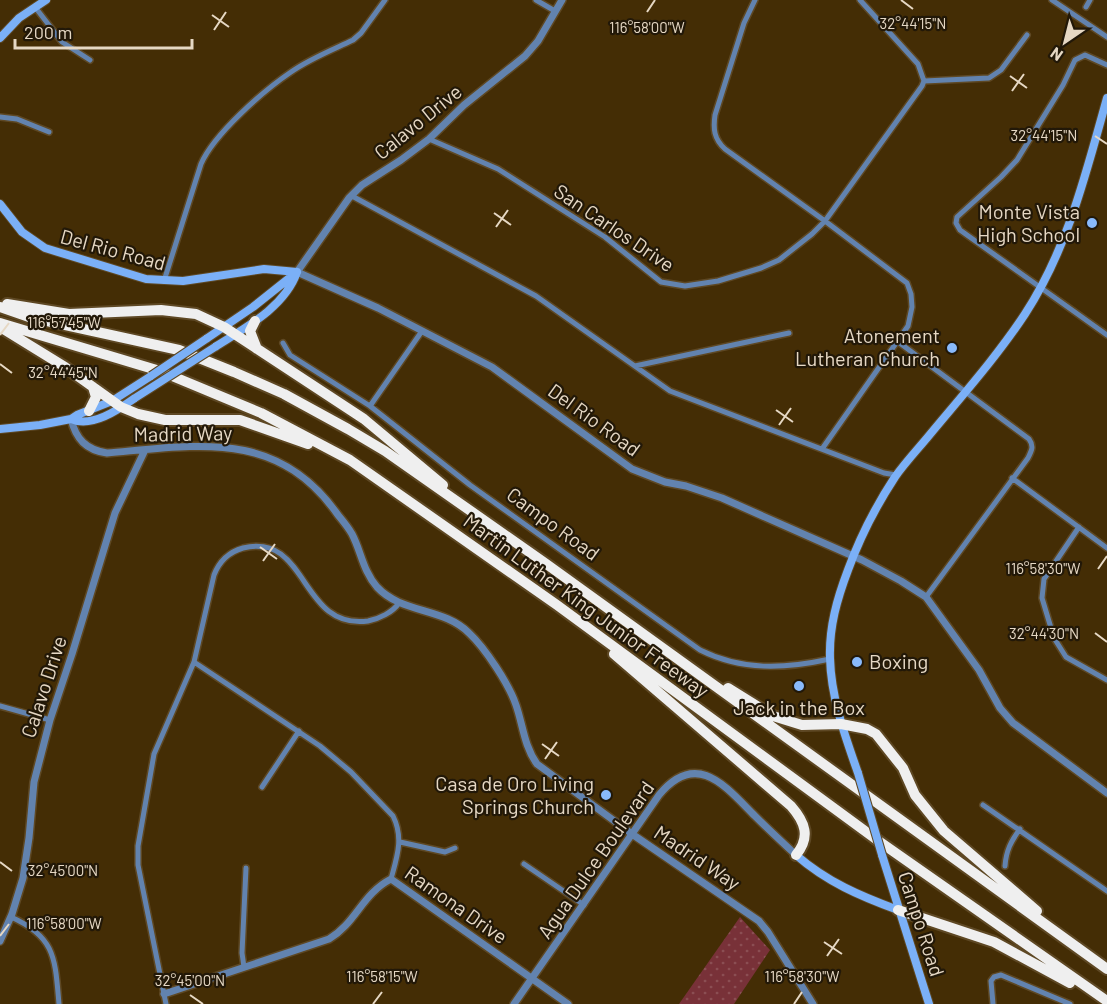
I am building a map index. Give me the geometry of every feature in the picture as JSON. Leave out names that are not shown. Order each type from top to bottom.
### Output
[{"type":"highway","points":[[0,303],[69,314],[161,310],[196,314],[224,327],[371,424],[441,482],[470,510]]},
{"type":"highway","name":"Martin Luther King Junior Freeway","points":[[0,307],[51,322],[179,350],[284,394],[385,451],[1107,969]]},
{"type":"highway","points":[[255,321],[250,331],[257,350]]},
{"type":"highway","points":[[0,325],[117,404],[138,414],[165,420],[240,420],[350,460]]},
{"type":"highway","name":"Martin Luther King Junior Freeway","points":[[0,325],[160,371],[261,413],[350,460],[557,605],[880,842],[1106,1002]]},
{"type":"highway","points":[[89,411],[96,397],[93,387]]},
{"type":"highway","points":[[599,603],[773,716],[802,725],[841,724],[867,729],[876,734],[903,768],[915,795],[944,831],[1039,914],[1055,932]]},
{"type":"highway","points":[[557,605],[791,806],[803,823],[806,834],[805,842],[796,855]]},
{"type":"highway","points":[[897,910],[994,942],[1106,1002]]},
{"type":"main road","points":[[0,38],[19,18],[46,0]]},
{"type":"main road","name":"Campo Road","points":[[928,1004],[841,724],[830,659],[831,621],[853,556],[872,514],[896,476],[966,391],[1024,315],[1041,287],[1070,225],[1107,98]]},
{"type":"main road","name":"Del Rio Road","points":[[0,204],[22,232],[45,248],[139,277],[183,281],[264,268],[297,272]]},
{"type":"main road","name":"Calavo Drive","points":[[117,404],[135,398],[255,321],[284,296],[293,284],[297,272]]},
{"type":"main road","name":"Calavo Drive","points":[[117,404],[128,391],[224,327],[297,272]]},
{"type":"main road","points":[[0,429],[71,419],[89,411],[117,404]]},
{"type":"main road","points":[[71,419],[86,422],[117,404]]},
{"type":"main road","name":"Agua Dulce Boulevard","points":[[796,855],[815,871],[847,890],[897,910]]},
{"type":"street","points":[[164,281],[201,164],[206,151],[217,137],[270,87],[290,72],[352,40],[361,33],[385,0]]},
{"type":"street","points":[[536,0],[555,11]]},
{"type":"street","name":"Calavo Drive","points":[[297,272],[351,196],[362,185],[429,139],[464,105],[531,51],[562,0]]},
{"type":"street","points":[[755,0],[744,23],[715,115],[714,132],[719,143],[907,283],[912,300],[908,326],[822,449]]},
{"type":"street","points":[[860,0],[918,64],[924,81],[989,78],[1001,70],[1027,35]]},
{"type":"street","points":[[1052,0],[1107,37]]},
{"type":"street","points":[[1086,8],[1090,0]]},
{"type":"street","points":[[35,7],[62,42],[90,60]]},
{"type":"street","points":[[1107,65],[1085,55],[1075,60],[1063,85],[1017,160],[957,217],[956,221],[960,230],[1107,335]]},
{"type":"street","name":"San Carlos Drive","points":[[429,139],[498,169],[605,237],[661,282],[685,286],[718,281],[779,260],[825,221],[918,93],[924,81]]},
{"type":"street","points":[[0,117],[18,119],[49,132]]},
{"type":"street","points":[[351,196],[536,296],[672,392],[896,476]]},
{"type":"street","name":"Del Rio Road","points":[[297,272],[378,308],[499,372],[632,468],[665,482],[686,486],[722,498],[853,556],[901,580],[927,597],[979,670],[1000,708],[1013,723],[1107,793]]},
{"type":"street","points":[[370,406],[422,331]]},
{"type":"street","points":[[635,366],[789,333]]},
{"type":"street","points":[[897,341],[1032,443],[1032,450],[927,597]]},
{"type":"street","name":"Campo Road","points":[[283,344],[290,355],[370,406],[470,485],[700,650],[741,665],[764,667],[830,659]]},
{"type":"street","name":"Madrid Way","points":[[71,419],[77,436],[93,449],[107,453],[207,446],[242,448],[286,465],[311,484],[326,499],[352,534],[373,582],[382,592],[399,603],[446,617],[468,631],[511,691],[517,706],[527,750],[537,764],[548,775],[759,921],[813,1004]]},
{"type":"street","name":"Calavo Drive","points":[[0,941],[11,917],[22,878],[29,838],[34,782],[50,720],[115,513],[145,450]]},
{"type":"street","points":[[1012,478],[1107,548]]},
{"type":"street","points":[[1079,527],[1046,573],[1041,586],[1042,598],[1053,638],[1066,657],[1107,680]]},
{"type":"street","points":[[166,1004],[138,865],[138,846],[154,754],[194,662],[216,571],[224,559],[241,549],[264,548],[285,557],[295,567],[322,606],[341,619],[358,622],[372,620],[396,608],[399,603]]},
{"type":"street","points":[[194,662],[299,732],[346,768],[393,816],[400,842],[391,879]]},
{"type":"street","points":[[0,706],[50,720]]},
{"type":"street","points":[[262,787],[299,732]]},
{"type":"street","name":"Agua Dulce Boulevard","points":[[514,1004],[667,786],[681,777],[700,774],[723,783],[796,855]]},
{"type":"street","points":[[983,805],[1107,891]]},
{"type":"street","points":[[1005,866],[1005,855],[1020,829]]},
{"type":"street","points":[[400,842],[445,852],[455,848]]},
{"type":"street","points":[[524,864],[584,905]]},
{"type":"street","points":[[244,967],[242,953],[246,868]]},
{"type":"street","name":"Ramona Drive","points":[[164,994],[318,943],[338,933],[347,925],[369,894],[391,879],[568,1004]]},
{"type":"street","points":[[11,917],[34,929],[48,945],[56,968],[59,1004]]},
{"type":"street","points":[[993,1004],[990,983],[994,977],[1001,975],[1070,1004]]},
{"type":"shaded area","points":[[740,917],[770,950],[734,1004],[679,1004]]},
{"type":"place","name":"Monte Vista High School","points":[[1092,223]]},
{"type":"place","name":"Atonement Lutheran Church","points":[[952,348]]},
{"type":"place","name":"Boxing","points":[[857,662]]},
{"type":"place","name":"Jack in the Box","points":[[799,686]]},
{"type":"place","name":"Casa de Oro Living Springs Church","points":[[606,795]]}]
